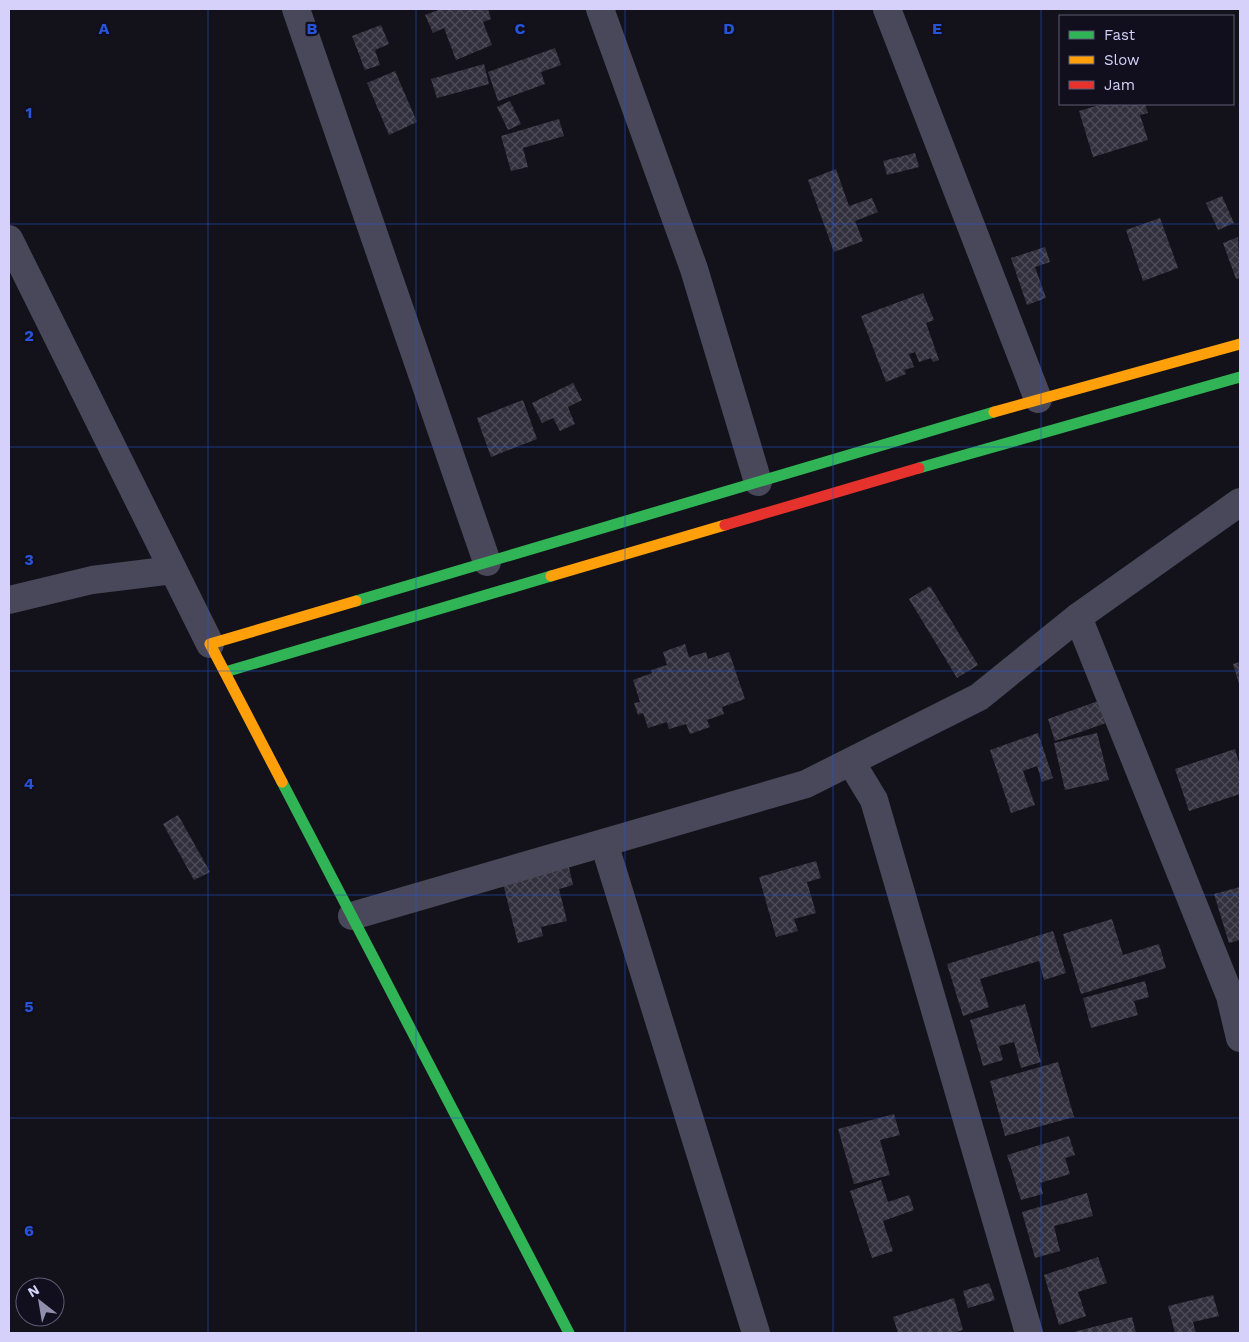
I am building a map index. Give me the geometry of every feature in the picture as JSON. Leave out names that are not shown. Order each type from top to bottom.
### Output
[{"type":"street","points":[[296,9],[487,562]]},
{"type":"street","points":[[600,9],[694,269],[758,482]]},
{"type":"street","points":[[887,9],[1038,399]]},
{"type":"street","points":[[9,239],[210,644],[569,1333]]},
{"type":"street","points":[[210,644],[1038,399],[1240,344]]},
{"type":"street","points":[[225,672],[1038,433],[1240,377]]},
{"type":"street","points":[[352,916],[806,784],[979,697],[1078,617],[1240,502]]},
{"type":"street","points":[[9,600],[92,580],[173,570]]},
{"type":"street","points":[[1078,617],[1230,996],[1240,1038]]},
{"type":"street","points":[[851,762],[874,800],[1029,1333]]},
{"type":"street","points":[[604,843],[756,1333]]},
{"type":"building","points":[[441,9],[488,9],[491,19],[483,22],[492,45],[456,60],[444,28],[433,33],[425,15]]},
{"type":"building","points":[[381,25],[389,44],[375,50],[380,65],[365,70],[352,36]]},
{"type":"building","points":[[555,48],[561,65],[541,72],[545,84],[498,101],[488,72]]},
{"type":"building","points":[[484,64],[489,84],[437,98],[431,79]]},
{"type":"building","points":[[395,71],[417,122],[389,135],[367,83]]},
{"type":"building","points":[[510,101],[521,124],[508,130],[497,107]]},
{"type":"building","points":[[1100,105],[1145,105],[1148,113],[1140,115],[1148,140],[1093,157],[1079,111]]},
{"type":"building","points":[[559,119],[564,136],[523,148],[528,167],[511,171],[501,136]]},
{"type":"building","points":[[915,153],[919,167],[887,175],[883,161]]},
{"type":"building","points":[[836,169],[849,206],[872,198],[878,212],[855,221],[863,241],[834,252],[808,180]]},
{"type":"building","points":[[1222,196],[1234,223],[1218,230],[1206,203]]},
{"type":"building","points":[[1160,218],[1178,268],[1143,281],[1126,230]]},
{"type":"building","points":[[1238,237],[1240,278],[1236,279],[1223,243]]},
{"type":"building","points":[[1045,247],[1050,262],[1035,267],[1046,298],[1027,305],[1011,258]]},
{"type":"building","points":[[923,293],[934,320],[926,323],[939,360],[933,362],[931,358],[919,362],[915,352],[909,354],[914,367],[904,370],[906,374],[886,382],[861,316]]},
{"type":"building","points":[[573,383],[582,400],[568,407],[575,424],[560,431],[553,418],[542,423],[532,403]]},
{"type":"building","points":[[523,400],[537,439],[491,457],[477,418]]},
{"type":"building","points":[[930,586],[978,665],[957,678],[909,599]]},
{"type":"building","points":[[685,644],[689,657],[706,652],[708,659],[729,652],[745,699],[722,707],[724,714],[707,720],[710,727],[690,734],[686,724],[669,729],[667,722],[648,728],[643,713],[638,715],[634,703],[640,702],[633,680],[652,673],[651,670],[667,665],[663,652]]},
{"type":"building","points":[[1240,662],[1240,687],[1233,664]]},
{"type":"building","points":[[1098,701],[1106,723],[1055,741],[1048,719]]},
{"type":"building","points":[[1038,733],[1053,778],[1042,782],[1037,766],[1023,771],[1035,805],[1011,813],[990,750]]},
{"type":"building","points":[[1097,733],[1109,780],[1065,790],[1054,743]]},
{"type":"building","points":[[1235,749],[1240,766],[1240,794],[1189,811],[1175,769]]},
{"type":"building","points":[[178,815],[210,872],[194,880],[163,824]]},
{"type":"building","points":[[816,861],[821,878],[807,882],[816,913],[794,919],[798,931],[776,937],[759,877]]},
{"type":"building","points":[[568,863],[573,885],[559,889],[567,921],[541,927],[543,936],[518,943],[502,880]]},
{"type":"building","points":[[1240,887],[1240,940],[1229,943],[1214,894]]},
{"type":"building","points":[[1112,919],[1123,955],[1159,944],[1166,968],[1081,994],[1063,934]]},
{"type":"building","points":[[1053,931],[1066,973],[1044,980],[1039,961],[980,979],[989,1007],[963,1016],[947,964]]},
{"type":"building","points":[[1145,981],[1149,997],[1134,1001],[1138,1015],[1091,1028],[1083,998]]},
{"type":"building","points":[[1025,1004],[1041,1062],[1021,1068],[1014,1042],[999,1046],[1003,1060],[983,1066],[970,1020]]},
{"type":"building","points":[[1058,1062],[1074,1117],[1005,1136],[990,1081]]},
{"type":"building","points":[[894,1114],[900,1135],[880,1140],[890,1175],[854,1184],[838,1129]]},
{"type":"building","points":[[1069,1136],[1075,1155],[1065,1158],[1070,1174],[1040,1183],[1043,1194],[1021,1200],[1007,1155]]},
{"type":"building","points":[[881,1180],[888,1202],[909,1195],[914,1210],[883,1221],[893,1251],[872,1258],[850,1191]]},
{"type":"building","points":[[1087,1193],[1093,1216],[1054,1226],[1060,1251],[1035,1258],[1022,1212]]},
{"type":"building","points":[[1098,1257],[1107,1283],[1078,1292],[1086,1316],[1059,1325],[1044,1275]]},
{"type":"building","points":[[989,1283],[995,1300],[968,1308],[963,1291]]},
{"type":"building","points":[[1213,1295],[1219,1316],[1193,1322],[1196,1333],[1175,1333],[1168,1306]]},
{"type":"building","points":[[954,1298],[963,1330],[952,1333],[898,1333],[893,1317]]},
{"type":"building","points":[[1132,1317],[1136,1333],[1070,1333]]},
{"type":"traffic: fast","points":[[919,468],[1240,377]]},
{"type":"traffic: fast","points":[[356,601],[994,412]]},
{"type":"traffic: fast","points":[[225,672],[551,576]]},
{"type":"traffic: fast","points":[[282,782],[569,1333]]},
{"type":"traffic: slow","points":[[994,412],[1240,344]]},
{"type":"traffic: slow","points":[[551,576],[725,525]]},
{"type":"traffic: slow","points":[[282,782],[210,644],[356,601]]},
{"type":"traffic: jam","points":[[725,525],[919,468]]}]
